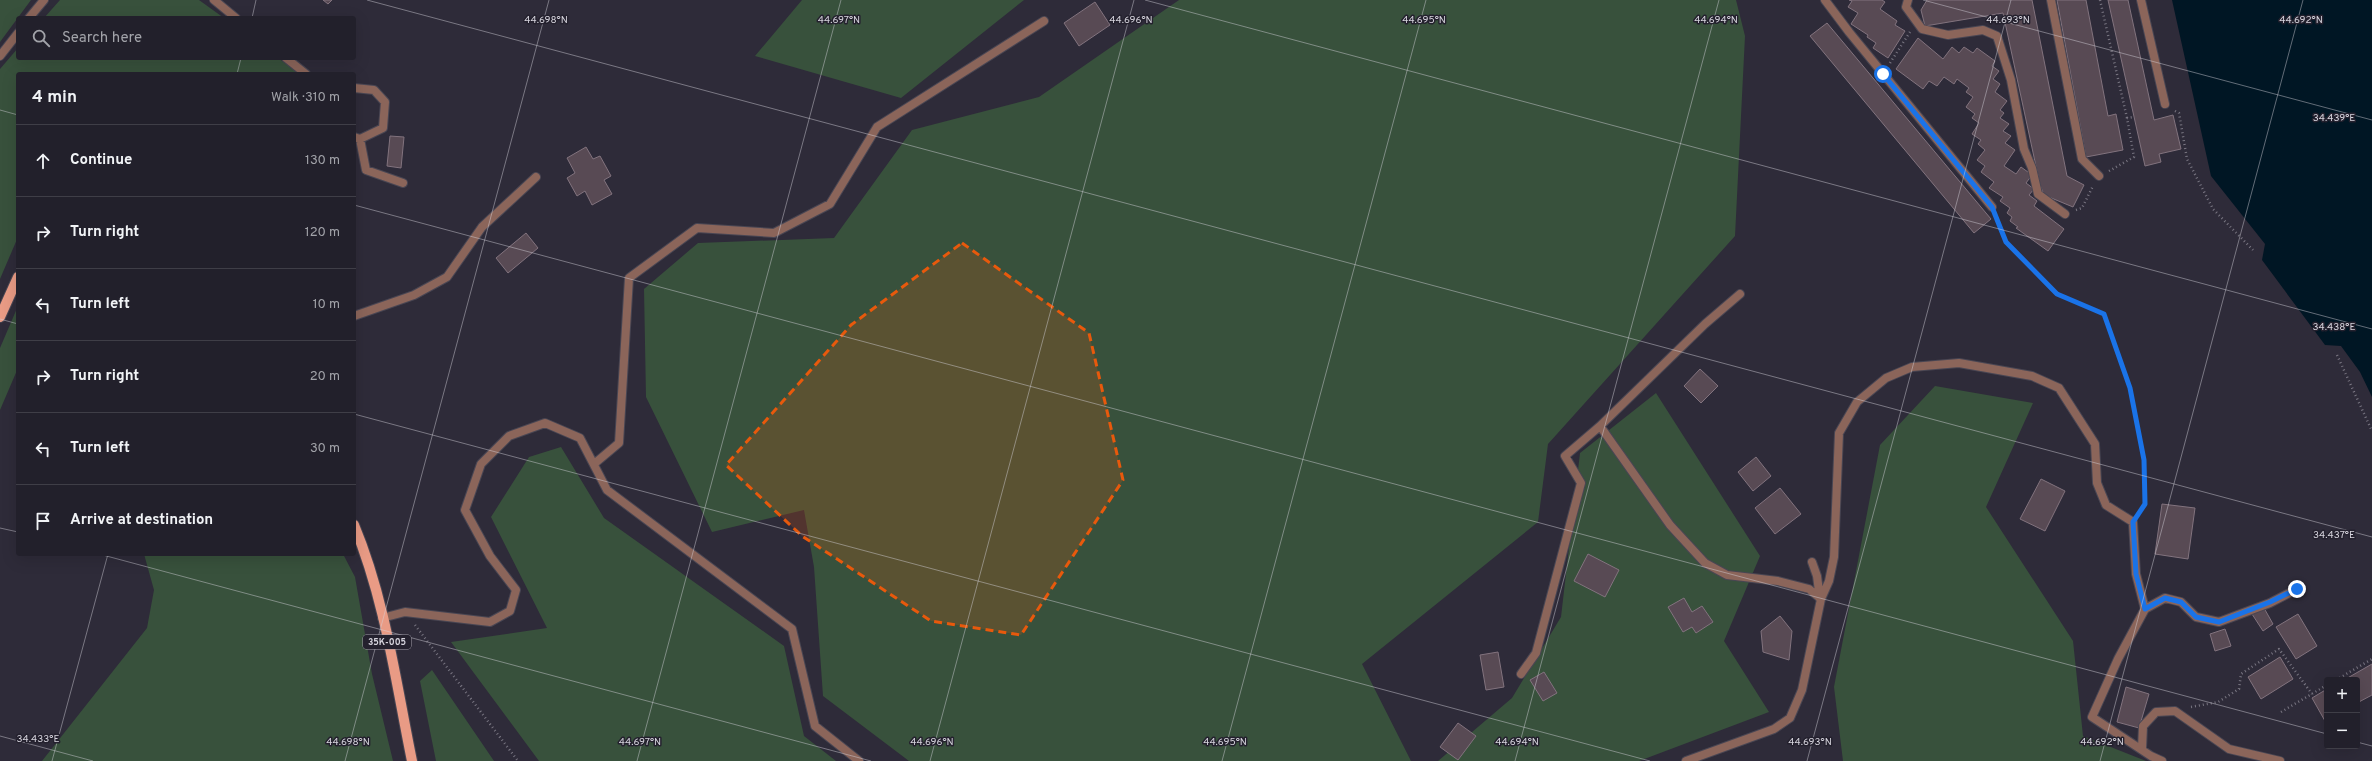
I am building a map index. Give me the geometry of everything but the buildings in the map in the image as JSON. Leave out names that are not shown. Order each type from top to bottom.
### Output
[{"type":"main road","points":[[0,317],[16,281]]},
{"type":"main road","name":"35К-005","points":[[356,530],[364,549],[382,618],[412,761]]},
{"type":"street","points":[[32,16],[44,0]]},
{"type":"street","points":[[214,0],[234,16]]},
{"type":"street","points":[[1825,0],[1883,74],[1992,207]]},
{"type":"street","points":[[1900,0],[1907,4],[1922,29],[1948,34],[1984,30],[1997,36],[2011,80],[2024,149],[2032,168],[2038,194],[2065,214]]},
{"type":"street","points":[[2051,0],[2082,159],[2099,176]]},
{"type":"street","points":[[2141,0],[2165,104]]},
{"type":"street","points":[[594,464],[619,443],[629,278],[697,228],[774,233],[830,204],[877,127],[1044,21]]},
{"type":"street","points":[[0,56],[16,36]]},
{"type":"street","points":[[288,60],[304,72]]},
{"type":"street","points":[[356,88],[374,90],[385,102],[383,128],[357,138],[366,170],[403,183]]},
{"type":"street","points":[[356,315],[414,296],[447,277],[482,227],[536,177]]},
{"type":"street","points":[[1521,674],[1536,653],[1581,483],[1565,456],[1600,426],[1705,324],[1740,294]]},
{"type":"street","points":[[1686,761],[1774,729],[1790,718],[1802,690],[1821,599],[1829,581],[1834,557],[1840,433],[1857,402],[1886,378],[1912,367],[1959,362],[2032,376],[2059,388],[2095,444],[2097,483],[2106,505],[2133,522],[2136,574],[2145,609]]},
{"type":"street","points":[[382,618],[405,612],[490,622],[510,611],[516,590],[490,556],[466,510],[481,464],[508,436],[545,423],[580,438],[607,490],[792,629],[815,726],[859,761]]},
{"type":"street","points":[[1600,426],[1670,525],[1705,563],[1727,575],[1778,581],[1809,589],[1821,599]]},
{"type":"street","points":[[1812,562],[1817,576],[1821,599]]},
{"type":"street","points":[[2162,761],[2092,718],[2118,659],[2145,609],[2165,598],[2181,602],[2196,617],[2219,622],[2270,602],[2297,589]]},
{"type":"street","points":[[2142,749],[2142,726],[2156,712],[2175,711],[2229,749],[2280,761]]},
{"type":"path","points":[[2100,0],[2127,118]]},
{"type":"path","points":[[1883,74],[1917,22]]},
{"type":"path","points":[[2187,159],[2213,209],[2254,250]]},
{"type":"path","points":[[1992,207],[2006,242],[2057,294],[2104,314],[2130,388],[2144,460],[2145,504],[2133,522]]},
{"type":"path","points":[[2336,354],[2372,431]]},
{"type":"path","points":[[405,612],[518,761]]},
{"type":"path","points":[[2175,711],[2218,702],[2239,689],[2240,674],[2279,649],[2312,694]]},
{"type":"path","points":[[2341,677],[2372,659]]},
{"type":"path","points":[[2280,712],[2324,687]]},
{"type":"highlighted area","points":[[962,243],[1089,333],[1123,480],[1021,635],[931,621],[802,536],[726,465],[851,325]]},
{"type":"green space","points":[[0,0],[31,0],[19,16],[16,16],[16,20],[0,42]]},
{"type":"green space","points":[[60,0],[199,0],[221,16],[46,16]]},
{"type":"green space","points":[[802,0],[1024,0],[901,98],[755,56]]},
{"type":"green space","points":[[1179,0],[1736,0],[1745,36],[1735,236],[1548,444],[1538,522],[1362,664],[1411,761],[909,761],[823,696],[814,567],[804,510],[712,532],[646,397],[644,289],[698,243],[834,238],[912,130],[1039,97]]},
{"type":"green space","points":[[16,50],[16,60],[281,60],[297,72],[16,72],[16,242],[0,279],[0,69]]},
{"type":"green space","points":[[16,311],[16,373],[0,410],[0,348]]},
{"type":"green space","points":[[1935,386],[2033,403],[1986,507],[2073,641],[2083,736],[2146,761],[1843,761],[1834,687],[1880,445]]},
{"type":"green space","points":[[1656,393],[1760,556],[1724,641],[1769,712],[1639,761],[1438,761],[1512,698],[1561,617],[1580,453]]},
{"type":"green space","points":[[561,447],[604,518],[784,646],[804,736],[836,761],[539,761],[451,642],[547,628],[491,517],[529,457]]},
{"type":"green space","points":[[145,556],[344,556],[355,577],[372,674],[393,761],[42,761],[147,628],[154,590]]},
{"type":"green space","points":[[432,670],[494,761],[436,761],[420,681]]},
{"type":"water","points":[[2172,0],[2372,0],[2372,397],[2360,372],[2341,346],[2325,345],[2262,260],[2265,244],[2211,176]]},
{"type":"route","points":[[1883,74],[1992,207],[2006,242],[2057,294],[2104,314],[2130,388],[2144,460],[2145,504],[2133,522],[2136,574],[2145,609],[2165,598],[2181,602],[2196,617],[2219,622],[2270,602],[2297,589]]}]
